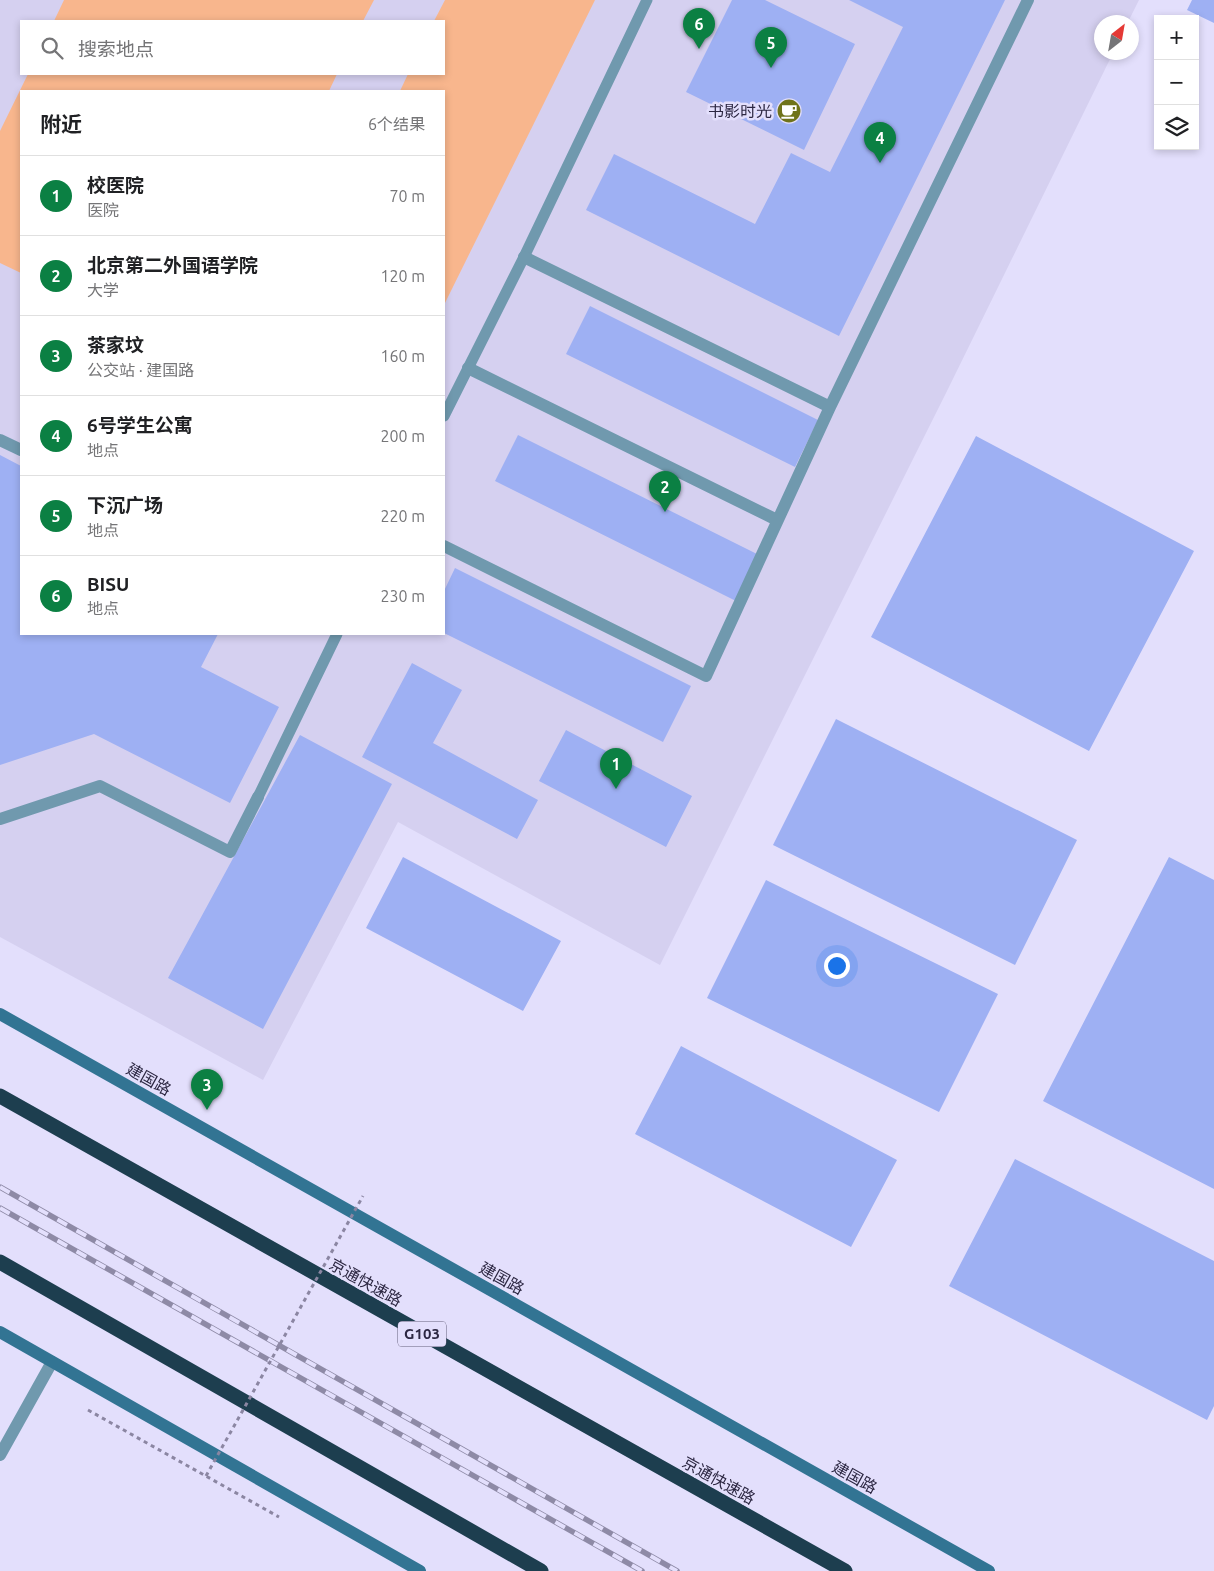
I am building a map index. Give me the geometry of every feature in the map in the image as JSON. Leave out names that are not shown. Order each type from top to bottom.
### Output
[{"type":"highway","name":"京通快速路","points":[[0,1096],[845,1571]]},
{"type":"highway","points":[[0,1262],[541,1571]]},
{"type":"main road","name":"建国路","points":[[0,1014],[989,1571]]},
{"type":"main road","points":[[0,1332],[420,1571]]},
{"type":"street","points":[[445,546],[706,676],[830,407],[1028,0]]},
{"type":"street","points":[[524,258],[830,407]]},
{"type":"street","points":[[468,368],[778,520]]},
{"type":"street","points":[[0,440],[20,450]]},
{"type":"street","points":[[0,819],[100,786],[230,852],[258,797]]},
{"type":"street","points":[[0,1455],[52,1362]]},
{"type":"lane","points":[[445,414],[524,258],[647,0]]},
{"type":"lane","points":[[258,797],[338,635]]},
{"type":"path","points":[[206,1476],[363,1196]]},
{"type":"path","points":[[88,1410],[280,1517]]},
{"type":"shaded area","points":[[0,0],[1139,0],[1132,15],[1094,15],[1094,60],[1110,60],[947,391],[660,965],[398,822],[263,1080],[0,937]]},
{"type":"shaded area","points":[[64,0],[374,0],[364,20],[54,20]]},
{"type":"shaded area","points":[[445,0],[595,0],[445,303],[445,90],[400,90],[408,75],[445,75],[445,20],[435,20]]},
{"type":"shaded area","points":[[28,75],[337,75],[329,90],[20,90]]},
{"type":"shaded area","points":[[20,90],[20,273],[0,263],[0,131]]},
{"type":"building","points":[[732,0],[765,0],[855,44],[804,150],[686,92]]},
{"type":"building","points":[[849,0],[1005,0],[839,336],[586,210],[614,154],[755,224],[791,153],[830,172],[903,27]]},
{"type":"building","points":[[1192,0],[1214,0],[1214,23],[1199,15],[1187,10]]},
{"type":"building","points":[[590,306],[818,420],[795,467],[566,354]]},
{"type":"building","points":[[518,435],[759,555],[736,601],[495,481]]},
{"type":"building","points":[[976,436],[1194,551],[1089,751],[871,637]]},
{"type":"building","points":[[0,455],[20,465],[20,635],[217,635],[201,667],[279,707],[230,803],[94,734],[0,765]]},
{"type":"building","points":[[455,568],[691,686],[663,742],[445,633],[445,589]]},
{"type":"building","points":[[412,663],[462,690],[433,743],[538,800],[517,839],[362,757]]},
{"type":"building","points":[[836,719],[1077,840],[1015,965],[773,845]]},
{"type":"building","points":[[566,730],[692,796],[666,847],[539,781]]},
{"type":"building","points":[[300,735],[392,784],[263,1029],[168,978]]},
{"type":"building","points":[[403,857],[561,941],[523,1011],[366,928]]},
{"type":"building","points":[[1169,857],[1214,880],[1214,1189],[1043,1101]]},
{"type":"building","points":[[766,880],[998,994],[939,1112],[707,998]]},
{"type":"building","points":[[681,1046],[897,1160],[851,1247],[635,1134]]},
{"type":"building","points":[[1015,1159],[1214,1261],[1214,1406],[1207,1420],[949,1286]]},
{"type":"railway","points":[[0,1187],[677,1571]]},
{"type":"railway","points":[[0,1208],[642,1571]]},
{"type":"place","name":"BISU","points":[[699,49]]},
{"type":"place","name":"下沉广场","points":[[771,68]]},
{"type":"place","name":"书影时光","points":[[789,111]]},
{"type":"place","name":"6号学生公寓","points":[[880,163]]},
{"type":"place","name":"北京第二外国语学院","points":[[665,512]]},
{"type":"place","name":"校医院","points":[[616,789]]},
{"type":"place","name":"茶家坟","points":[[207,1110]]}]
